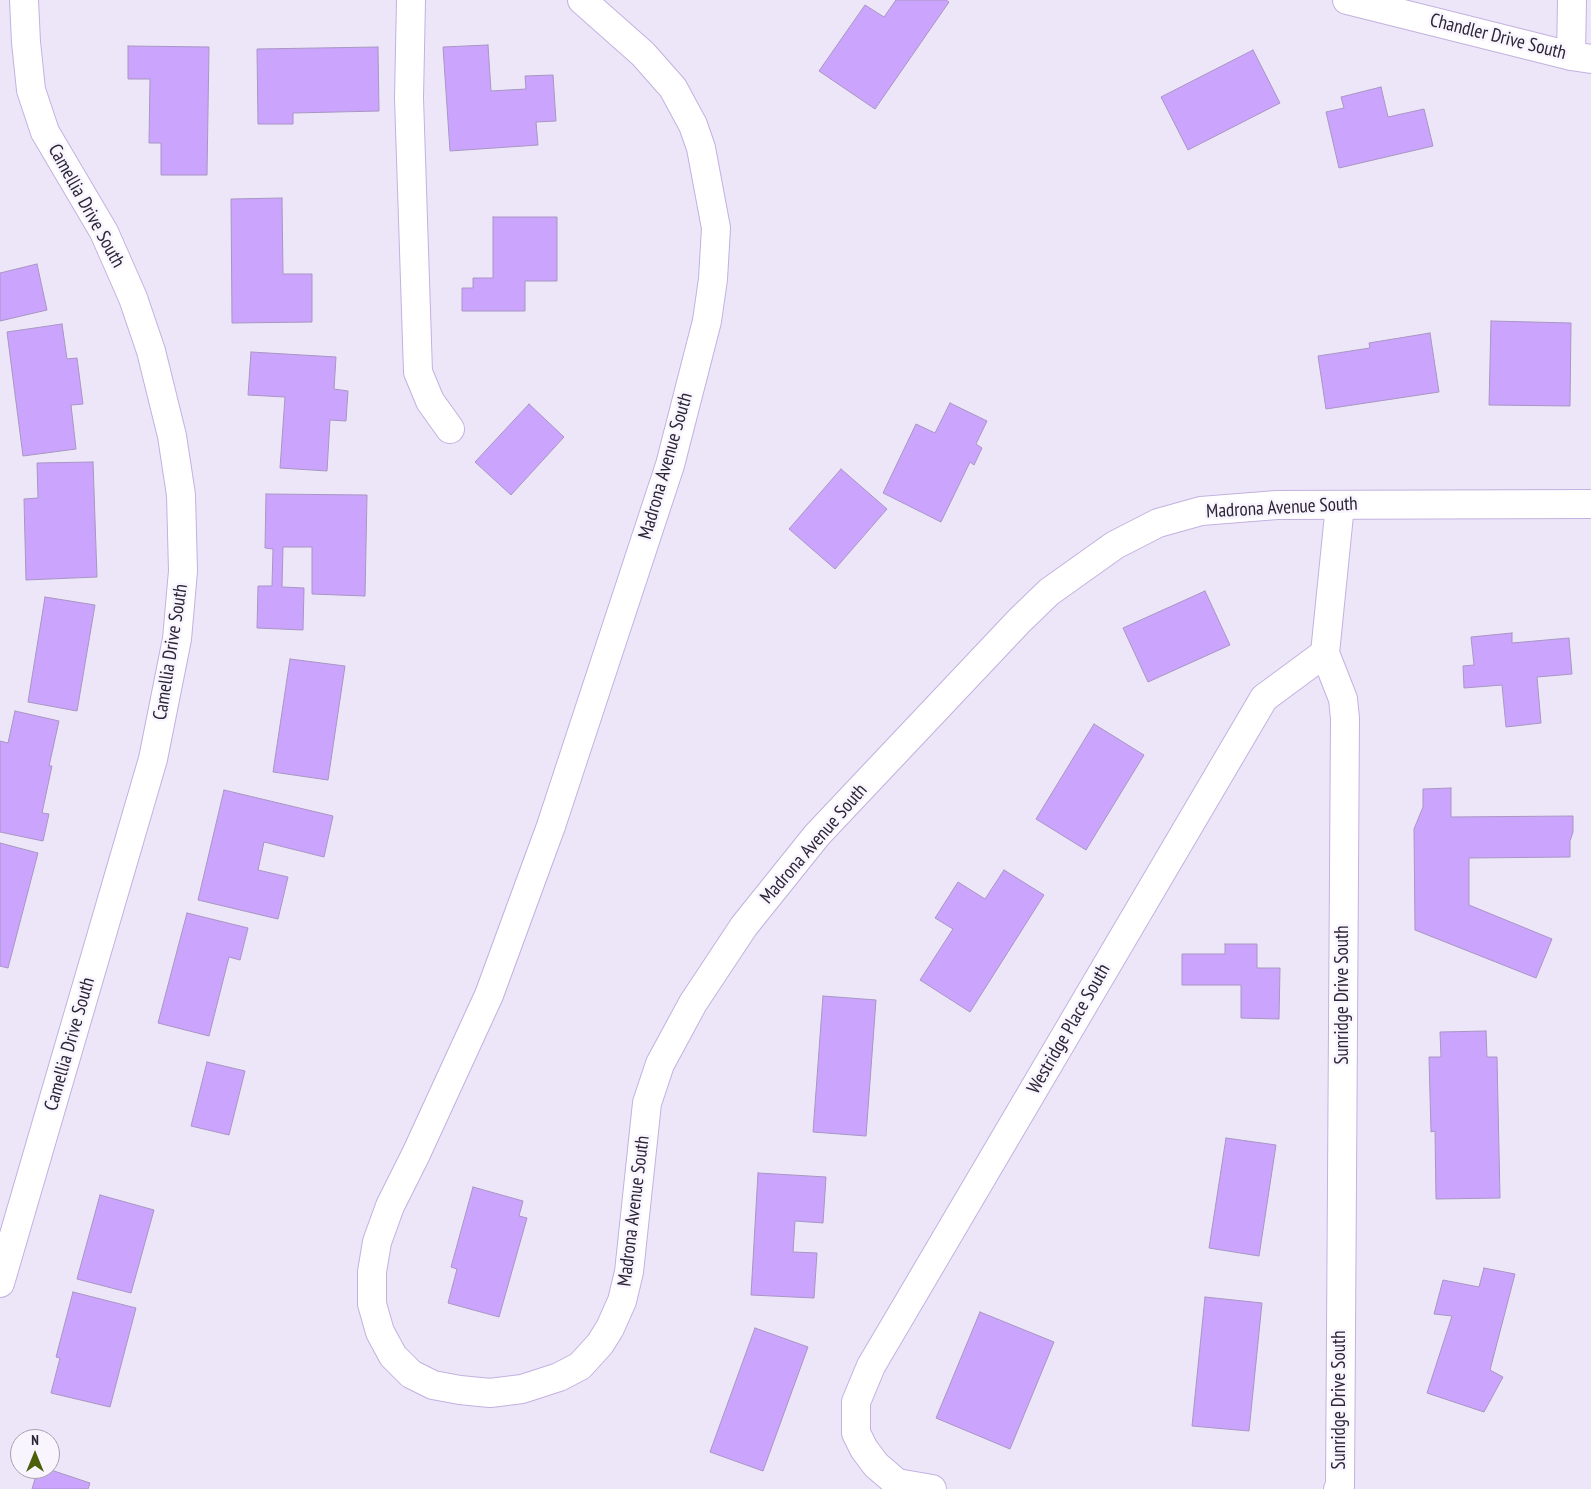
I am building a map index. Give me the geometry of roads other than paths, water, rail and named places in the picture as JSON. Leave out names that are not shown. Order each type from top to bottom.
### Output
[{"type":"street","name":"Camellia Drive South","points":[[0,1283],[153,759],[177,639],[183,571],[181,495],[172,436],[152,351],[133,298],[104,232],[45,132],[32,90],[26,42],[24,0]]},
{"type":"street","points":[[412,0],[409,98],[418,372],[430,401],[450,429]]},
{"type":"street","name":"Madrona Avenue South","points":[[582,0],[643,54],[673,88],[693,125],[701,148],[716,228],[713,279],[707,321],[670,464],[551,826],[489,995],[390,1206],[377,1242],[372,1272],[372,1304],[380,1332],[393,1356],[411,1374],[433,1385],[490,1393],[522,1389],[559,1377],[580,1366],[600,1344],[610,1328],[622,1301],[629,1272],[647,1103],[660,1064],[693,1003],[744,926],[816,835],[1019,621],[1049,592],[1115,545],[1158,523],[1201,511],[1278,504],[1591,504]]},
{"type":"street","name":"Chandler Drive South","points":[[1347,0],[1581,57]]},
{"type":"street","points":[[1572,0],[1581,57]]},
{"type":"street","name":"Sunridge Drive South","points":[[1338,1489],[1340,1486],[1345,718],[1343,699],[1325,653],[1340,504]]},
{"type":"street","name":"Westridge Place South","points":[[890,1486],[864,1449],[856,1433],[856,1402],[871,1366],[1264,698],[1325,653]]},
{"type":"street","points":[[890,1486],[932,1489]]}]
